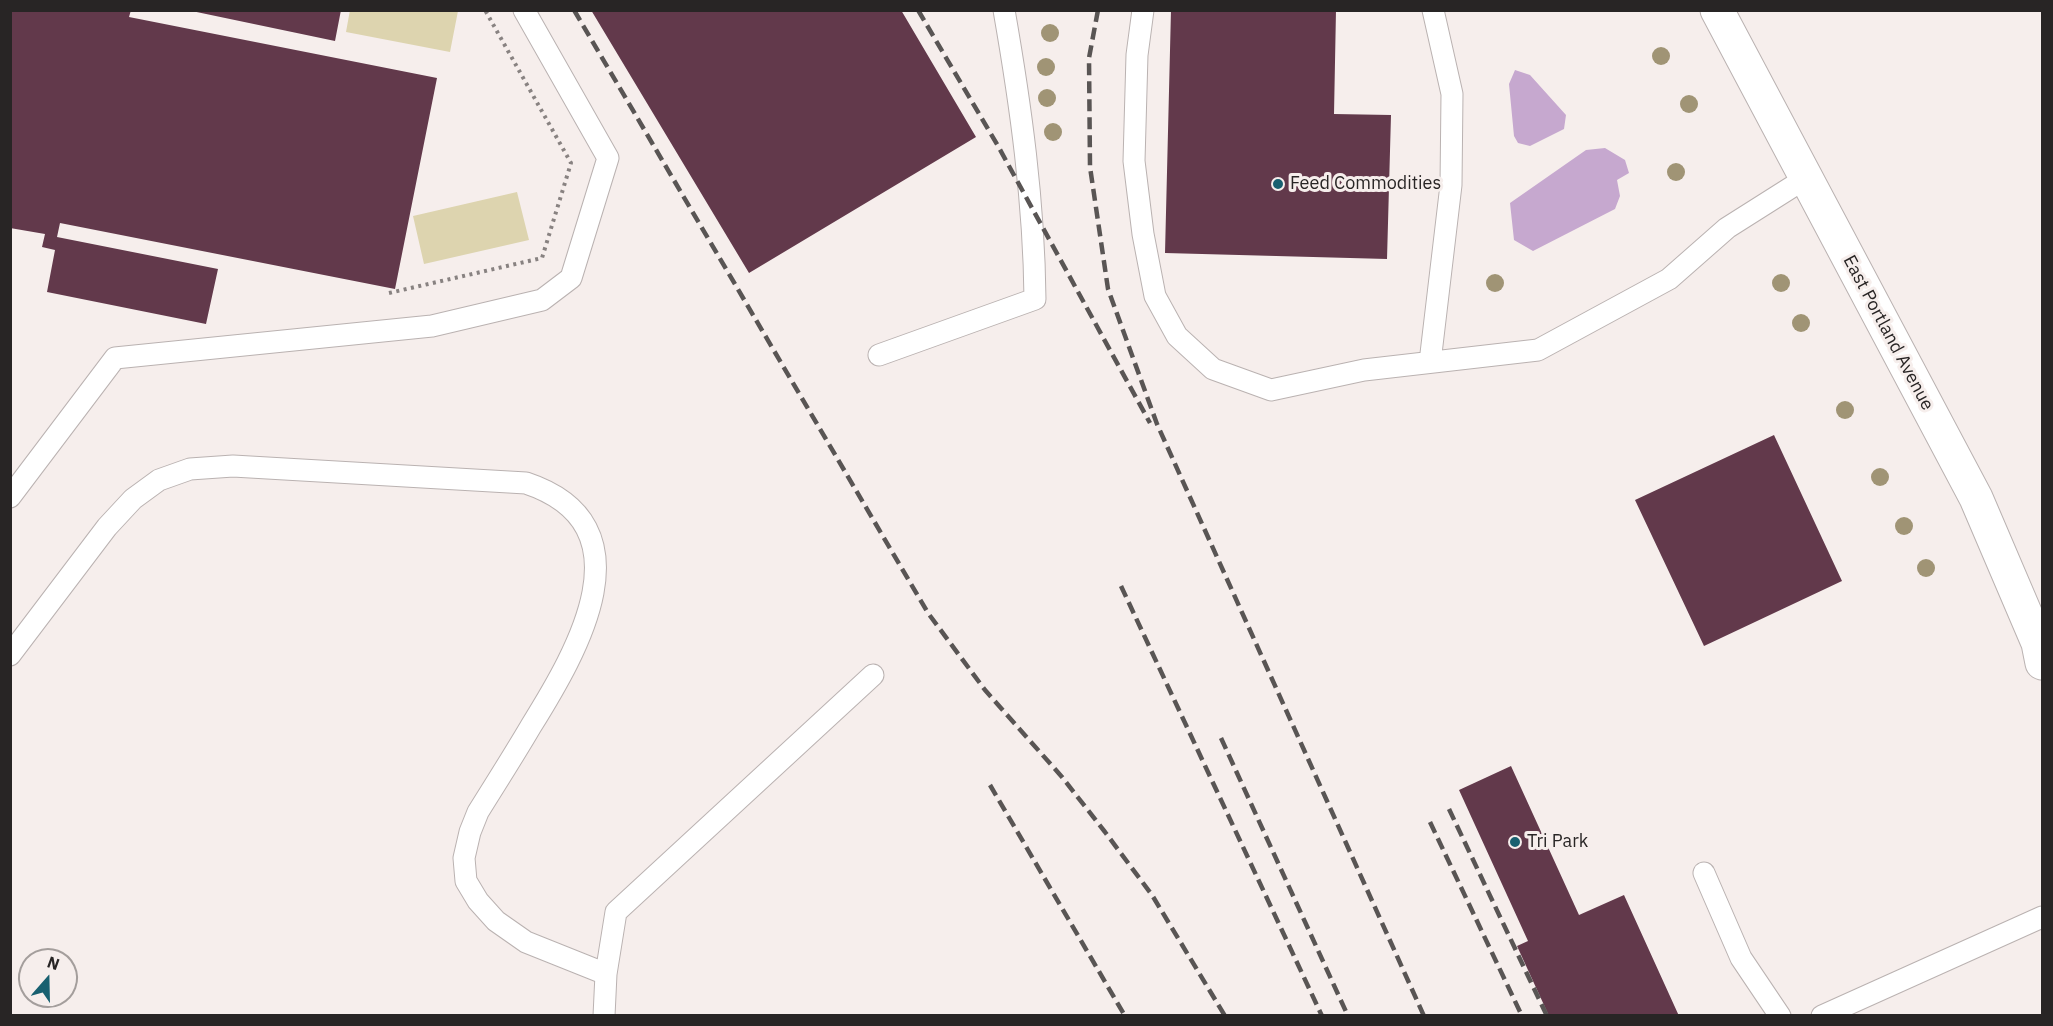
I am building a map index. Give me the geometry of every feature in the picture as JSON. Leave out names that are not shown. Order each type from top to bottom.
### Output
[{"type":"street","name":"East Portland Avenue","points":[[1717,10],[1976,498],[2038,643],[2043,663]]},
{"type":"lane","points":[[10,497],[115,358],[432,326],[542,300],[571,278],[608,158],[524,10]]},
{"type":"lane","points":[[879,355],[1035,299],[1035,239],[1020,100],[1004,10]]},
{"type":"lane","points":[[1143,10],[1137,55],[1134,161],[1143,234],[1155,296],[1177,336],[1213,369],[1270,390],[1364,370],[1538,350],[1669,279],[1727,228],[1806,178]]},
{"type":"lane","points":[[1430,363],[1451,185],[1452,94],[1433,10]]},
{"type":"lane","points":[[10,655],[107,527],[133,500],[159,480],[190,469],[244,466],[526,483],[546,490],[563,502],[579,518],[593,540],[596,562],[595,588],[588,615],[562,676],[478,812],[470,832],[464,858],[466,880],[478,902],[496,921],[525,942],[606,974]]},
{"type":"lane","points":[[603,1016],[606,974],[616,912],[873,675]]},
{"type":"lane","points":[[1704,873],[1741,958],[1780,1016]]},
{"type":"lane","points":[[1822,1016],[2043,917]]},
{"type":"path","points":[[389,293],[542,258],[571,163],[485,10]]},
{"type":"shaded area","points":[[350,10],[458,11],[450,52],[346,32]]},
{"type":"shaded area","points":[[1515,70],[1530,75],[1566,115],[1564,129],[1530,146],[1518,143],[1514,136],[1509,84]]},
{"type":"shaded area","points":[[1605,148],[1625,160],[1629,173],[1617,180],[1620,196],[1615,209],[1533,251],[1514,240],[1510,203],[1586,150]]},
{"type":"shaded area","points":[[517,192],[529,240],[424,264],[413,216]]},
{"type":"building","points":[[10,10],[131,10],[129,17],[437,78],[395,289],[60,223],[57,237],[218,269],[206,324],[47,292],[55,250],[42,247],[45,234],[10,228]]},
{"type":"building","points":[[187,10],[341,10],[335,41]]},
{"type":"building","points":[[591,10],[901,10],[976,137],[749,273]]},
{"type":"building","name":"Feed Commodities","points":[[1171,10],[1336,10],[1334,114],[1391,115],[1387,259],[1165,253]]},
{"type":"building","points":[[1774,435],[1842,581],[1704,646],[1635,500]]},
{"type":"building","name":"Tri Park","points":[[1511,766],[1579,915],[1624,895],[1679,1016],[1549,1016],[1517,946],[1528,941],[1459,790]]},
{"type":"railway","points":[[574,10],[928,613],[985,690],[1062,777],[1152,895],[1225,1016]]},
{"type":"railway","points":[[918,10],[998,146],[1150,423]]},
{"type":"railway","points":[[1098,10],[1089,58],[1090,167],[1108,289],[1157,424],[1424,1016]]},
{"type":"railway","points":[[1121,586],[1322,1016]]},
{"type":"railway","points":[[1221,738],[1348,1016]]},
{"type":"railway","points":[[990,785],[1125,1016]]},
{"type":"railway","points":[[1449,809],[1547,1016]]},
{"type":"railway","points":[[1430,822],[1522,1016]]},
{"type":"place","name":"Feed Commodities","points":[[1278,184]]},
{"type":"place","name":"Tri Park","points":[[1515,842]]}]
